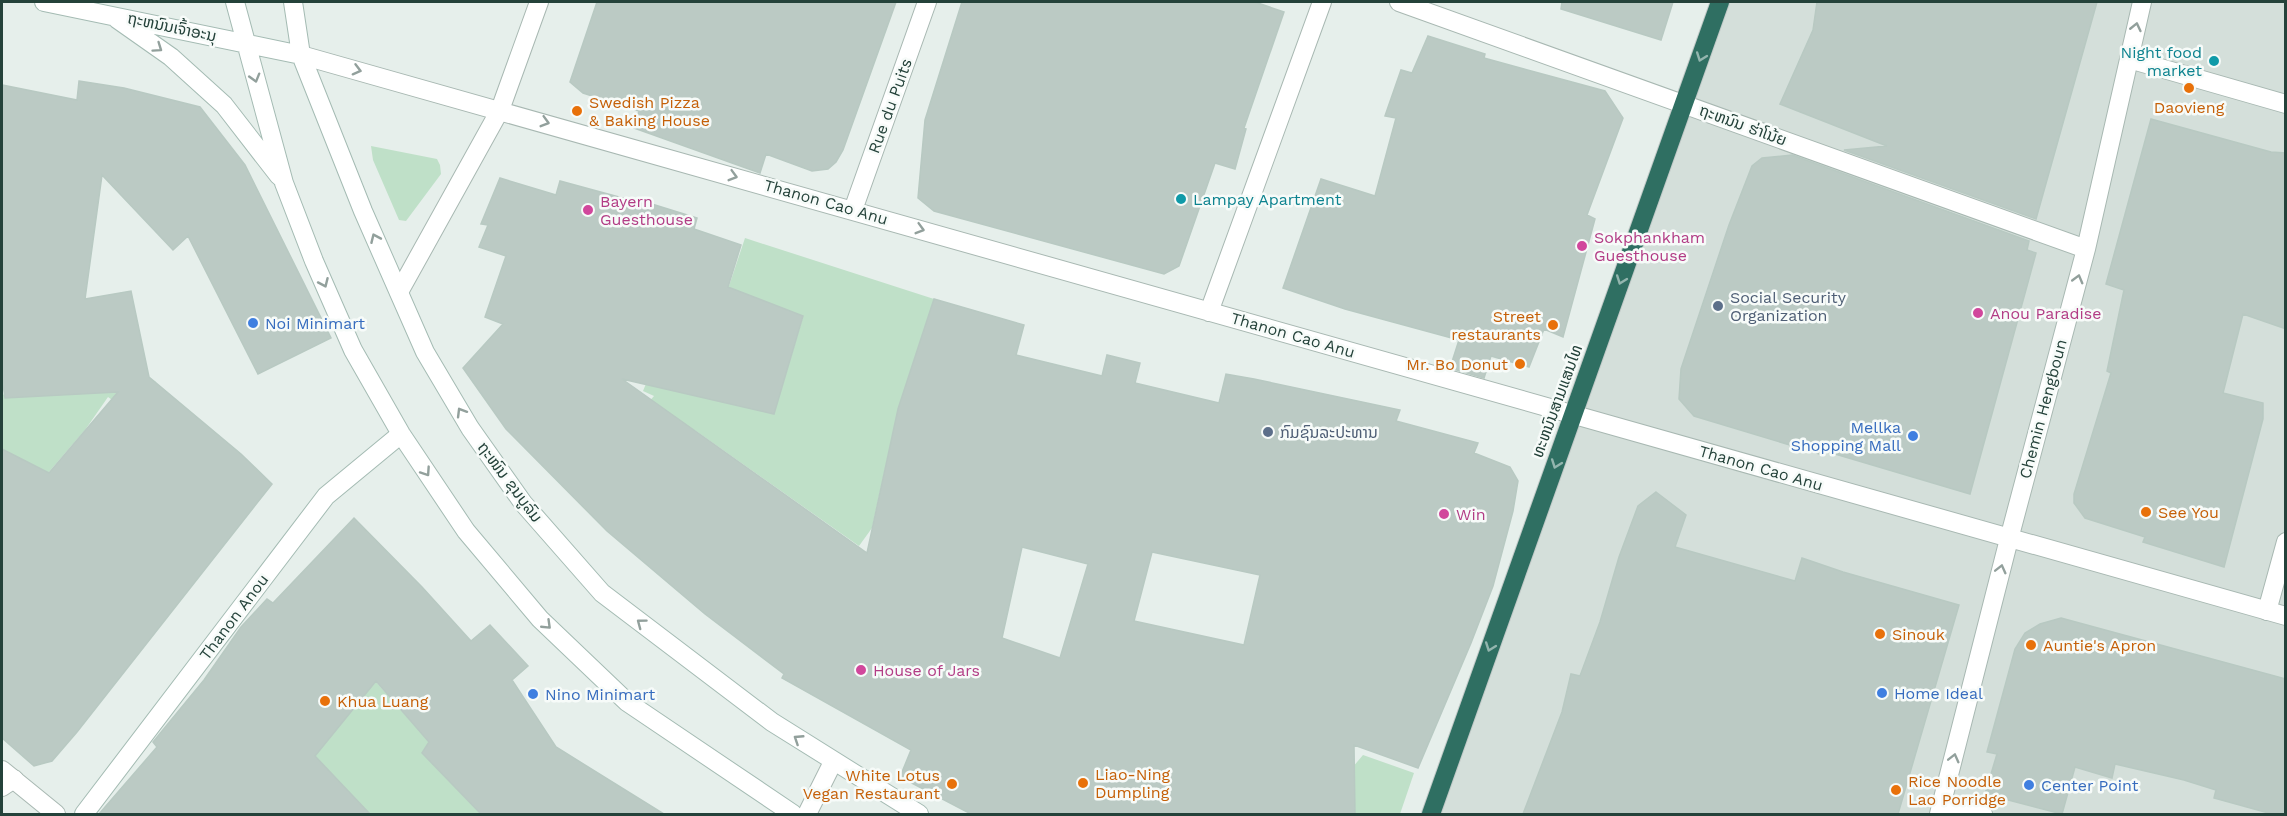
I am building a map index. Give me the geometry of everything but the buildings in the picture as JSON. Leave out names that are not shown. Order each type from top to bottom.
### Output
[{"type":"highway","name":"ທະຫນົນສາມແສນໄທ","points":[[1431,814],[1720,2]]},
{"type":"street","name":"ຖະຫນົນເຈົ້າອະນຸ","points":[[44,2],[301,55]]},
{"type":"street","points":[[234,2],[284,183],[314,261],[353,350],[400,434],[466,531],[540,619],[627,702],[793,814]]},
{"type":"street","name":"ຖະໜົນ ຂຸນບູລົມ","points":[[293,2],[301,55],[363,212],[425,352],[470,428],[523,503],[602,593],[772,722],[919,814]]},
{"type":"street","points":[[399,292],[500,110],[539,2]]},
{"type":"street","name":"Rue du Puits","points":[[853,210],[927,2]]},
{"type":"street","points":[[1209,312],[1322,2]]},
{"type":"street","name":"ຖະຫນົນ ຮ່າໂນ້ຍ","points":[[1399,2],[2086,249]]},
{"type":"street","name":"Chemin Hengboun","points":[[1941,810],[2009,539],[2086,249],[2142,2]]},
{"type":"street","points":[[111,14],[171,57],[224,105],[284,183]]},
{"type":"street","name":"Thanon Cao Anu","points":[[301,55],[2286,616]]},
{"type":"street","points":[[2129,59],[2286,104]]},
{"type":"street","name":"Thanon Anou","points":[[84,814],[326,496],[400,434]]},
{"type":"street","points":[[2267,611],[2286,542]]},
{"type":"street","points":[[807,814],[833,762]]},
{"type":"street","points":[[6,779],[56,814]]},
{"type":"street","points":[[1941,810],[1983,814]]},
{"type":"shaded area","points":[[1729,2],[2285,2],[2285,814],[1433,814]]},
{"type":"green space","points":[[371,146],[437,159],[440,165],[441,174],[406,221],[399,220],[373,160]]},
{"type":"green space","points":[[745,238],[934,299],[898,409],[872,528],[859,546],[696,431],[647,404],[654,396],[643,391],[650,374],[738,405],[774,414],[803,317],[769,303],[722,307]]},
{"type":"green space","points":[[150,378],[156,382],[129,412],[108,397],[85,430],[48,473],[22,492],[2,482],[2,460],[6,451],[2,449],[2,392],[5,397]]},
{"type":"green space","points":[[376,682],[429,742],[422,753],[481,814],[370,814],[351,794],[304,769],[331,722]]},
{"type":"green space","points":[[1363,755],[1414,773],[1400,814],[1355,814],[1352,768]]},
{"type":"place","name":"Night food market","points":[[2214,61]]},
{"type":"place","name":"Daovieng","points":[[2189,88]]},
{"type":"place","name":"Swedish Pizza & Baking House","points":[[577,111]]},
{"type":"place","name":"Lampay Apartment","points":[[1181,199]]},
{"type":"place","name":"Bayern Guesthouse","points":[[588,210]]},
{"type":"place","name":"Sokphankham Guesthouse","points":[[1582,246]]},
{"type":"place","name":"Social Security Organization","points":[[1718,306]]},
{"type":"place","name":"Anou Paradise","points":[[1978,313]]},
{"type":"place","name":"Noi Minimart","points":[[253,323]]},
{"type":"place","name":"Street restaurants","points":[[1553,325]]},
{"type":"place","name":"Mr. Bo Donut","points":[[1520,364]]},
{"type":"place","name":"ກົມຊົນລະປະທານ","points":[[1268,432]]},
{"type":"place","name":"Mellka Shopping Mall","points":[[1913,436]]},
{"type":"place","name":"See You","points":[[2146,512]]},
{"type":"place","name":"Win","points":[[1444,514]]},
{"type":"place","name":"Sinouk","points":[[1880,634]]},
{"type":"place","name":"Auntie's Apron","points":[[2031,645]]},
{"type":"place","name":"House of Jars","points":[[861,670]]},
{"type":"place","name":"Home Ideal","points":[[1882,693]]},
{"type":"place","name":"Nino Minimart","points":[[533,694]]},
{"type":"place","name":"Khua Luang","points":[[325,701]]},
{"type":"place","name":"Liao-Ning Dumpling","points":[[1083,783]]},
{"type":"place","name":"White Lotus Vegan Restaurant","points":[[952,784]]},
{"type":"place","name":"Center Point","points":[[2029,785]]},
{"type":"place","name":"Rice Noodle Lao Porridge","points":[[1896,790]]}]
